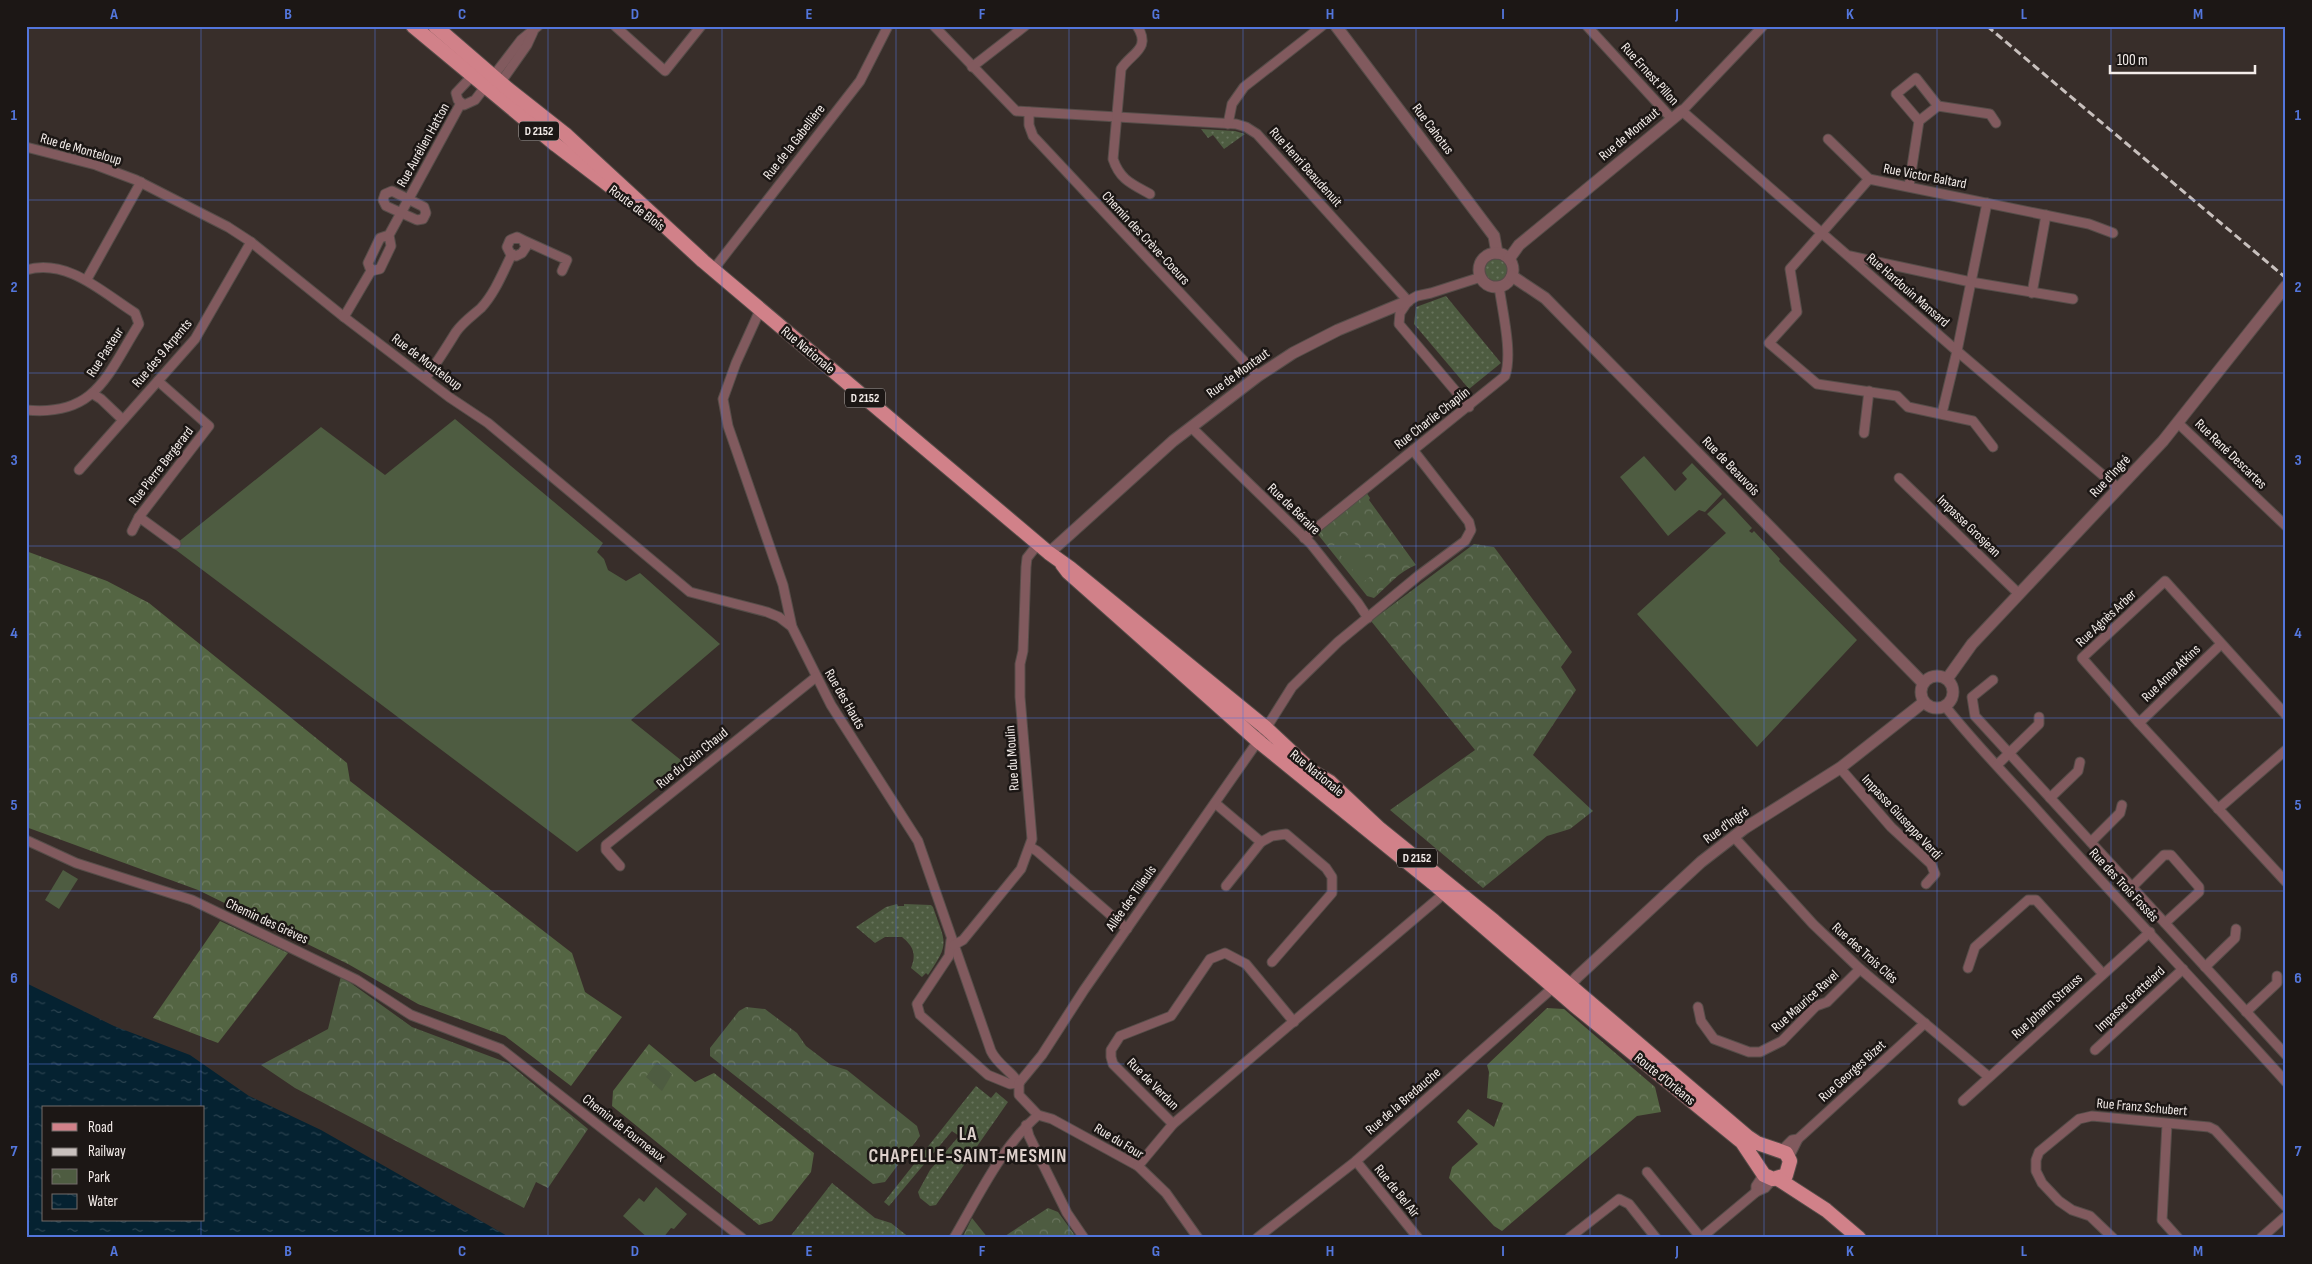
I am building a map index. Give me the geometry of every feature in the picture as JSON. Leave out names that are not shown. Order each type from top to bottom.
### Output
[{"type":"main road","name":"Route de Blois","points":[[413,26],[473,75],[493,81]]},
{"type":"main road","name":"Route de Blois","points":[[435,26],[493,81],[565,134],[669,232]]},
{"type":"main road","name":"Rue Nationale","points":[[669,232],[1049,554],[1070,568],[1266,728],[1313,772],[1344,794],[1448,890],[1562,986]]},
{"type":"main road","name":"Rue Nationale","points":[[1062,564],[1068,572],[1258,741],[1448,890]]},
{"type":"main road","name":"Route d'Orléans","points":[[1562,986],[1748,1138],[1784,1155],[1803,1186],[1826,1210],[1860,1238]]},
{"type":"main road","name":"Route d'Orléans","points":[[1562,986],[1742,1142],[1769,1176],[1826,1210]]},
{"type":"main road","points":[[1766,1151],[1784,1155],[1786,1175],[1769,1176],[1760,1160],[1763,1155],[1766,1151]]},
{"type":"street","points":[[615,26],[665,71],[701,26]]},
{"type":"street","name":"Rue de la Gabellière","points":[[713,270],[860,81],[888,26]]},
{"type":"street","name":"Rue Henri Beaudenuit","points":[[934,26],[1016,111],[1117,116],[1246,127],[1257,134],[1408,300]]},
{"type":"street","points":[[972,67],[1025,26]]},
{"type":"street","points":[[1137,26],[1143,36],[1142,44],[1137,53],[1121,69],[1113,158],[1117,170],[1129,183],[1150,194]]},
{"type":"street","points":[[1228,124],[1232,104],[1239,92],[1322,26]]},
{"type":"street","name":"Rue Ernest Pillon","points":[[1587,26],[1672,119]]},
{"type":"street","name":"Rue de Montaut","points":[[1509,259],[1519,245],[1700,94],[1763,26]]},
{"type":"street","name":"Rue Cahotus","points":[[1338,27],[1494,236],[1497,253]]},
{"type":"street","points":[[493,81],[528,46],[536,28]]},
{"type":"street","name":"Rue Aurélien Hatton","points":[[473,75],[458,90],[456,97],[464,105],[471,103],[493,81]]},
{"type":"street","points":[[1919,122],[1896,94],[1916,78],[1938,106],[1990,114],[1996,123]]},
{"type":"street","name":"Rue Aurélien Hatton","points":[[344,317],[371,271],[380,269],[391,246],[389,235],[461,103]]},
{"type":"street","points":[[1909,186],[1919,122],[1938,106]]},
{"type":"street","name":"Rue Hardouin Mansard","points":[[1682,110],[1957,351],[2118,488]]},
{"type":"street","name":"Chemin des Crève-Coeurs","points":[[1029,112],[1033,136],[1258,376]]},
{"type":"street","points":[[1828,139],[1869,179]]},
{"type":"street","name":"Rue de Monteloup","points":[[26,147],[96,165],[141,182],[228,227],[252,242],[344,317],[449,397],[488,424],[551,474],[690,592],[768,612],[779,616],[792,627]]},
{"type":"street","name":"Rue Victor Baltard","points":[[1869,391],[1817,384],[1769,343],[1797,312],[1790,269],[1869,179],[2089,224],[2113,233]]},
{"type":"street","points":[[87,279],[141,182]]},
{"type":"street","name":"Rue Aurélien Hatton","points":[[392,191],[408,199],[424,207],[426,213],[423,219],[417,220],[386,206],[383,200],[385,194],[392,191]]},
{"type":"street","points":[[1942,413],[1957,351],[1987,203]]},
{"type":"street","points":[[2032,293],[2046,215]]},
{"type":"street","name":"Rue Aurélien Hatton","points":[[371,271],[368,263],[380,238],[389,235]]},
{"type":"street","points":[[426,378],[444,354],[456,331],[468,317],[481,308],[491,295],[512,254],[516,256],[522,254],[526,246],[523,240],[567,260],[562,271]]},
{"type":"street","name":"Rue des 9 Arpents","points":[[79,470],[196,339],[252,242]]},
{"type":"street","points":[[1497,253],[1509,259],[1513,267],[1512,276],[1507,283],[1499,286],[1489,285],[1481,277],[1480,268],[1483,259],[1497,253]]},
{"type":"street","points":[[1849,256],[1971,282],[2073,299]]},
{"type":"street","name":"Rue Pasteur","points":[[26,270],[32,268],[63,271],[87,279],[98,289],[135,313],[139,324],[93,394],[70,407],[47,412],[26,410]]},
{"type":"street","name":"Rue de Beauvois","points":[[1512,276],[1545,298],[1923,683]]},
{"type":"street","name":"Rue de Montaut","points":[[1049,554],[1173,441],[1258,376],[1293,353],[1338,330],[1417,296],[1481,277]]},
{"type":"street","name":"Rue Charlie Chaplin","points":[[1304,538],[1502,380],[1508,369],[1499,286]]},
{"type":"street","name":"Rue d'Ingré","points":[[1946,679],[1972,644],[2178,423],[2286,286]]},
{"type":"street","points":[[1408,300],[1400,313],[1399,324],[1469,407]]},
{"type":"street","name":"Rue des Hauts","points":[[760,310],[736,363],[723,399],[728,426],[783,585],[792,627],[831,705],[918,841],[991,1051],[994,1058],[1013,1074],[1019,1083]]},
{"type":"street","name":"Rue Pierre Bergerard","points":[[132,531],[139,517],[210,426],[158,381]]},
{"type":"street","points":[[1864,433],[1869,391],[1897,396],[1908,407],[1973,421],[1993,447]]},
{"type":"street","points":[[93,394],[102,399],[123,420]]},
{"type":"street","name":"Rue René Descartes","points":[[2178,423],[2286,526]]},
{"type":"street","name":"Rue de Béraire","points":[[1192,427],[1311,544],[1368,618]]},
{"type":"street","points":[[1266,728],[1292,687],[1338,642],[1418,576],[1465,541],[1471,530],[1464,516],[1413,450]]},
{"type":"street","name":"Impasse Grosjean","points":[[1899,478],[2019,594]]},
{"type":"street","points":[[139,517],[176,544]]},
{"type":"street","name":"Rue du Moulin","points":[[953,943],[963,940],[1021,869],[1032,839],[1020,698],[1020,664],[1023,651],[1027,558],[1038,544]]},
{"type":"street","name":"Rue Agnès Arber","points":[[2286,715],[2165,581],[2082,658],[2218,810],[2286,882]]},
{"type":"street","name":"Rue Anna Atkins","points":[[2139,723],[2221,644]]},
{"type":"street","points":[[1942,676],[1946,679],[1950,683],[1953,693],[1949,703],[1936,708],[1924,702],[1921,693],[1923,683],[1931,677],[1942,676]]},
{"type":"street","name":"Rue du Coin Chaud","points":[[620,866],[606,850],[606,845],[816,677]]},
{"type":"street","points":[[1993,680],[1972,697],[1975,716],[2286,1056],[2274,1069]]},
{"type":"street","name":"Rue d'Ingré","points":[[1562,986],[1678,882],[1734,837],[1840,768],[1879,740],[1909,712],[1924,702]]},
{"type":"street","name":"Rue des Trois Fossés","points":[[1945,706],[1968,735],[2112,895],[2150,932],[2219,1011],[2286,1082]]},
{"type":"street","points":[[1997,765],[2039,724],[2039,717]]},
{"type":"street","name":"Allée des Tilleuls","points":[[1019,1083],[1042,1055],[1266,728]]},
{"type":"street","points":[[2218,810],[2286,750]]},
{"type":"street","points":[[2050,798],[2078,770],[2080,762]]},
{"type":"street","name":"Impasse Giuseppe Verdi","points":[[1840,768],[1891,828],[1931,864],[1935,874],[1926,884]]},
{"type":"street","points":[[1215,803],[1261,842]]},
{"type":"street","points":[[2091,842],[2120,813],[2122,805]]},
{"type":"street","points":[[1226,886],[1261,842],[1272,836],[1286,834],[1326,868],[1332,877],[1332,893],[1272,962]]},
{"type":"street","name":"Rue des Trois Clés","points":[[1734,837],[1812,924],[1860,969],[1989,1077]]},
{"type":"street","name":"Chemin des Grèves","points":[[26,840],[76,863],[192,900],[357,980],[411,1014],[488,1044]]},
{"type":"street","points":[[1030,847],[1038,851],[1127,929]]},
{"type":"street","points":[[2132,887],[2164,855],[2171,855],[2199,886],[2199,892],[2165,923]]},
{"type":"street","name":"Rue de Verdun","points":[[1138,1166],[1173,1124],[1448,890]]},
{"type":"street","points":[[1968,968],[1975,947],[2028,900],[2036,900],[2103,974]]},
{"type":"street","points":[[2205,967],[2235,938],[2236,929]]},
{"type":"street","name":"Rue Johann Strauss","points":[[1963,1101],[2150,932]]},
{"type":"street","points":[[953,943],[949,956],[917,1004],[920,1015],[988,1075],[1004,1083],[1019,1083]]},
{"type":"street","name":"Rue de Verdun","points":[[1173,1124],[1114,1064],[1111,1050],[1123,1033],[1171,1016],[1210,959],[1225,953],[1246,964],[1294,1022]]},
{"type":"street","points":[[941,969],[952,964],[961,967]]},
{"type":"street","name":"Rue Maurice Ravel","points":[[1698,1008],[1701,1021],[1714,1039],[1749,1052],[1760,1052],[1782,1041],[1816,1006],[1827,1002],[1860,969]]},
{"type":"street","name":"Impasse Grattelard","points":[[2095,1050],[2183,969]]},
{"type":"street","points":[[2246,1012],[2276,982],[2277,976]]},
{"type":"street","name":"Rue de la Bredauche","points":[[1257,1238],[1356,1161],[1562,986]]},
{"type":"street","name":"Rue Georges Bizet","points":[[1784,1155],[1792,1140],[1798,1139],[1925,1023]]},
{"type":"street","name":"Chemin de Fourneaux","points":[[488,1044],[501,1049],[742,1238]]},
{"type":"street","name":"Rue du Four","points":[[1019,1083],[1019,1096],[1038,1115],[1052,1119],[1138,1166],[1166,1193],[1198,1238]]},
{"type":"street","points":[[954,1238],[1005,1150],[1038,1115]]},
{"type":"street","name":"Rue Franz Schubert","points":[[2112,1238],[2090,1216],[2072,1210],[2059,1202],[2042,1183],[2036,1171],[2036,1160],[2039,1152],[2079,1118],[2092,1116],[2209,1127],[2215,1130],[2286,1207]]},
{"type":"street","points":[[2167,1124],[2162,1220],[2178,1238]]},
{"type":"street","points":[[1026,1126],[1028,1136],[1067,1213],[1084,1238]]},
{"type":"street","name":"Rue de Bel Air","points":[[1356,1161],[1418,1238]]},
{"type":"street","points":[[1647,1172],[1703,1237],[1756,1192],[1766,1188],[1769,1176]]},
{"type":"street","points":[[1569,1238],[1618,1199],[1629,1204],[1656,1238]]},
{"type":"street","points":[[2261,1238],[2286,1216]]},
{"type":"green space","points":[[1201,129],[1235,131],[1245,134],[1224,149],[1213,135],[1208,138]]},
{"type":"green space","points":[[1496,259],[1504,263],[1508,271],[1504,279],[1496,283],[1488,279],[1484,271],[1488,263]]},
{"type":"green space","points":[[1446,296],[1501,363],[1469,389],[1414,324],[1416,307]]},
{"type":"green space","points":[[455,419],[603,543],[597,552],[604,559],[608,570],[626,581],[640,573],[720,644],[631,720],[687,765],[577,852],[172,547],[321,427],[385,475]]},
{"type":"green space","points":[[1644,456],[1675,491],[1687,479],[1682,473],[1692,463],[1722,494],[1705,512],[1699,510],[1668,536],[1620,477]]},
{"type":"green space","points":[[1366,492],[1370,498],[1369,500],[1416,565],[1398,575],[1374,598],[1367,596],[1316,532]]},
{"type":"green space","points":[[1724,498],[1752,528],[1749,531],[1752,533],[1754,531],[1780,559],[1779,561],[1857,640],[1757,747],[1637,614],[1726,533],[1707,514]]},
{"type":"green space","points":[[1348,535],[1377,572],[1363,582],[1333,546]]},
{"type":"green space","points":[[1474,544],[1494,547],[1572,652],[1561,667],[1576,690],[1533,755],[1593,811],[1570,829],[1547,836],[1483,888],[1390,810],[1475,750],[1371,621]]},
{"type":"green space","points":[[26,551],[107,581],[149,603],[347,763],[350,781],[572,953],[585,992],[622,1017],[571,1086],[505,1036],[418,1004],[348,964],[198,890],[26,827]]},
{"type":"green space","points":[[63,870],[78,879],[59,909],[45,900]]},
{"type":"green space","points":[[897,904],[898,906],[904,906],[904,904],[931,905],[933,907],[944,942],[940,956],[928,975],[926,973],[922,977],[911,968],[914,954],[909,944],[902,937],[885,937],[875,943],[856,927],[886,907]]},
{"type":"green space","points":[[220,921],[288,953],[218,1043],[153,1018]]},
{"type":"green space","points":[[341,976],[412,1027],[508,1063],[588,1129],[548,1188],[536,1182],[524,1208],[295,1088],[261,1065],[328,1029]]},
{"type":"green space","points":[[746,1007],[765,1009],[797,1033],[806,1046],[831,1065],[847,1070],[917,1126],[920,1136],[885,1182],[873,1184],[710,1056],[710,1048],[739,1011]]},
{"type":"green space","points":[[1547,1008],[1564,1009],[1655,1087],[1661,1112],[1637,1116],[1502,1231],[1494,1226],[1449,1178],[1452,1167],[1478,1144],[1457,1122],[1468,1109],[1494,1127],[1503,1103],[1487,1098],[1489,1072],[1487,1065]]},
{"type":"green space","points":[[649,1044],[695,1082],[714,1073],[814,1153],[811,1172],[772,1221],[759,1225],[612,1106],[613,1091]]},
{"type":"green space","points":[[657,1062],[672,1074],[662,1091],[646,1077]]},
{"type":"green space","points":[[976,1086],[991,1098],[996,1092],[1008,1102],[936,1205],[930,1206],[920,1198],[918,1192],[930,1170],[959,1136],[952,1131],[889,1206],[884,1202]]},
{"type":"green space","points":[[832,1183],[875,1218],[891,1223],[910,1238],[789,1238]]},
{"type":"green space","points":[[656,1187],[687,1214],[663,1238],[648,1238],[623,1216],[639,1198],[644,1202]]},
{"type":"green space","points":[[1048,1208],[1058,1212],[1077,1238],[1002,1238]]},
{"type":"green space","points":[[972,1218],[988,1238],[962,1238]]},
{"type":"water","points":[[26,983],[114,1026],[190,1055],[249,1096],[321,1130],[511,1238],[26,1238]]},
{"type":"railway","points":[[1987,26],[2286,278]]},
{"type":"district","name":"LA CHAPELLE-SAINT-MESMIN","points":[[968,1145]]}]
